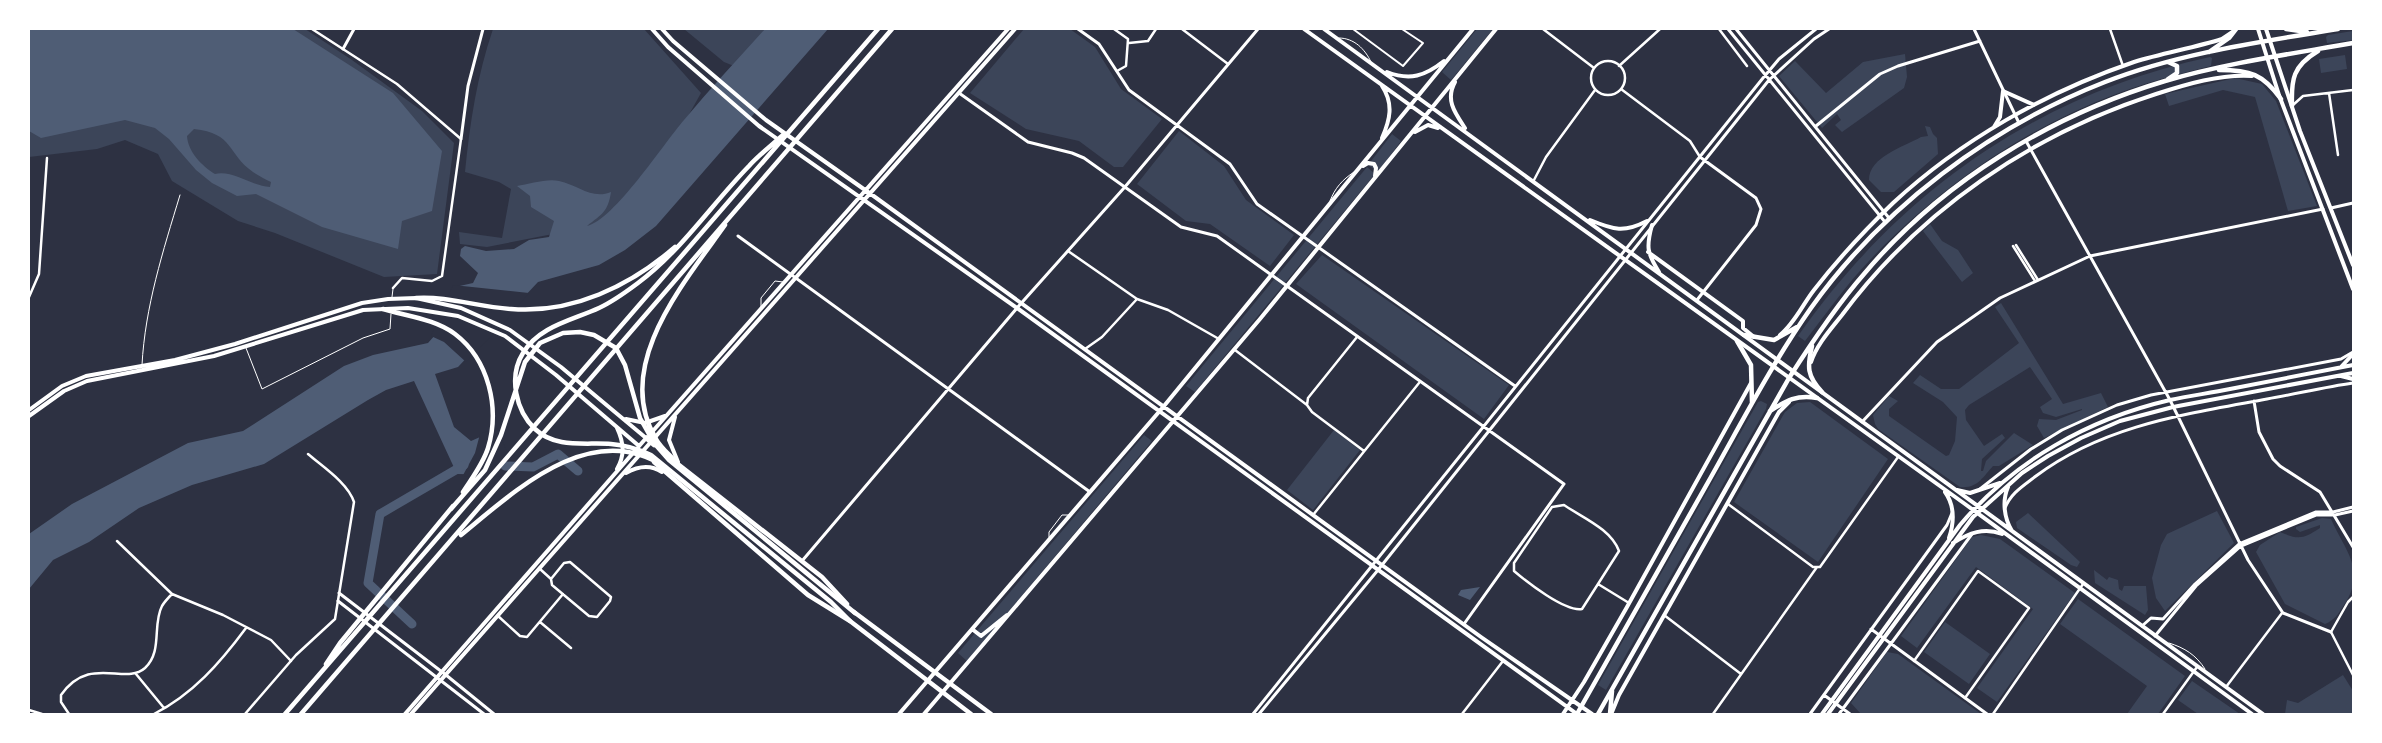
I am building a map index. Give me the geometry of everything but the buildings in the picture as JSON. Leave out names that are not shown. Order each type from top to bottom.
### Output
[{"type":"main road","points":[[652,29],[668,47],[744,113],[1160,411],[1577,714],[1773,367],[1800,325],[1833,280],[1889,218],[1977,149],[2019,123],[2105,82],[2166,62],[2269,40],[2338,29]]},
{"type":"main road","points":[[662,29],[672,40],[750,106],[1375,560],[1592,714]]},
{"type":"main road","points":[[285,714],[878,29]]},
{"type":"main road","points":[[302,714],[892,29]]},
{"type":"main road","points":[[411,714],[639,446],[1008,29]]},
{"type":"main road","points":[[444,673],[498,616],[652,443],[794,278],[1015,29]]},
{"type":"main road","points":[[1304,29],[1943,488],[2252,714]]},
{"type":"main road","points":[[1324,29],[1534,180],[1981,510],[2263,714]]},
{"type":"main road","points":[[899,714],[1160,411],[1473,29]]},
{"type":"main road","points":[[924,714],[1174,422],[1496,29]]},
{"type":"main road","points":[[1774,340],[1784,332],[1832,266],[1884,212],[1917,183],[1991,130],[2014,115],[2078,84],[2123,66],[2208,43],[2222,38],[2236,29]]},
{"type":"main road","points":[[2207,54],[2229,38],[2236,29]]},
{"type":"main road","points":[[2258,29],[2281,99],[2353,289]]},
{"type":"main road","points":[[2266,29],[2292,106],[2353,265]]},
{"type":"main road","points":[[2286,29],[2298,32],[2319,32]]},
{"type":"main road","points":[[1598,714],[1768,412],[1812,341],[1865,272],[1905,231],[1966,180],[2026,141],[2062,121],[2099,105],[2165,81],[2210,70],[2353,43]]},
{"type":"main road","points":[[2292,106],[2291,88],[2299,66],[2306,58],[2322,49]]},
{"type":"main road","points":[[1380,68],[1400,77],[1414,78],[1433,70],[1450,56]]},
{"type":"main road","points":[[1468,132],[1452,108],[1451,92],[1472,58]]},
{"type":"main road","points":[[2165,81],[2177,73],[2177,66],[2166,62]]},
{"type":"main road","points":[[2210,70],[2237,70],[2258,76],[2271,85],[2281,99]]},
{"type":"main road","points":[[1809,366],[1818,348],[1882,266],[1913,235],[1963,193],[2030,149],[2102,114],[2175,88],[2232,75],[2258,76]]},
{"type":"main road","points":[[1379,144],[1390,115],[1389,99],[1381,84]]},
{"type":"main road","points":[[1991,130],[2000,118],[2003,91],[2034,105]]},
{"type":"main road","points":[[797,123],[749,165],[669,259],[636,285],[601,307],[548,330],[534,339],[522,353],[514,379],[518,400],[524,416],[536,430],[562,443],[613,444],[634,448],[658,460],[830,602],[850,621],[971,714]]},
{"type":"main road","points":[[1406,140],[1416,130],[1428,125],[1437,127],[1450,134]]},
{"type":"main road","points":[[1358,169],[1366,163],[1372,163],[1376,168],[1374,178]]},
{"type":"main road","points":[[696,484],[657,440],[648,421],[643,401],[642,382],[646,360],[654,339],[678,292],[740,205]]},
{"type":"main road","points":[[1585,218],[1619,230],[1634,228],[1647,221]]},
{"type":"main road","points":[[1652,225],[1647,246],[1648,252],[1661,274]]},
{"type":"main road","points":[[29,410],[74,379],[175,360],[235,344],[362,303],[392,298],[435,297],[512,309],[546,308],[571,303],[594,297],[628,280],[664,257],[684,240]]},
{"type":"main road","points":[[1648,252],[1743,320],[1743,328],[1755,338]]},
{"type":"main road","points":[[416,298],[461,308],[510,330],[561,367],[652,443],[822,578],[855,613]]},
{"type":"main road","points":[[383,308],[434,324],[454,333],[472,350],[485,371],[491,396],[493,418],[488,449],[477,470],[451,509]]},
{"type":"main road","points":[[29,416],[64,390],[78,383],[175,365],[245,347],[363,310],[408,308],[458,316],[505,336],[556,375],[639,446],[662,472],[808,595],[850,621]]},
{"type":"main road","points":[[1744,335],[1774,340],[1800,325]]},
{"type":"main road","points":[[314,682],[340,643],[485,470],[502,435],[525,362],[540,343],[563,333],[580,332],[594,335],[616,348],[625,365],[640,418],[654,443],[696,484],[855,613],[991,714]]},
{"type":"main road","points":[[1737,341],[1746,354],[1753,374],[1752,404]]},
{"type":"main road","points":[[1812,341],[1809,366],[1811,380],[1822,392]]},
{"type":"main road","points":[[2341,367],[2353,353]]},
{"type":"main road","points":[[1828,714],[1879,635],[1975,512],[1977,506],[2007,479],[2042,452],[2076,433],[2122,414],[2170,400],[2353,365]]},
{"type":"main road","points":[[1975,512],[1981,510],[2009,484],[2048,456],[2081,438],[2120,421],[2173,407],[2353,373]]},
{"type":"main road","points":[[1563,714],[1629,603],[1745,397],[1753,374]]},
{"type":"main road","points":[[2339,375],[2353,379]]},
{"type":"main road","points":[[1768,412],[1792,398],[1806,396],[1817,398]]},
{"type":"main road","points":[[1611,714],[1619,695],[1778,412],[1792,398]]},
{"type":"main road","points":[[623,418],[645,423],[669,414]]},
{"type":"main road","points":[[676,415],[670,440],[671,448],[679,464]]},
{"type":"main road","points":[[613,477],[622,458],[623,447],[616,426]]},
{"type":"main road","points":[[452,542],[526,482],[553,466],[578,457],[603,452],[621,452],[642,456],[662,466],[688,484]]},
{"type":"main road","points":[[622,475],[633,469],[652,466],[662,472]]},
{"type":"main road","points":[[1952,488],[1970,493],[2007,479]]},
{"type":"main road","points":[[2009,484],[2006,492],[2005,509],[2008,524],[2013,533]]},
{"type":"main road","points":[[1943,488],[1950,498],[1952,512],[1950,543]]},
{"type":"main road","points":[[1822,714],[1834,703],[1883,638],[1950,543],[1973,533],[1989,530],[2008,536]]},
{"type":"main road","points":[[972,629],[981,636],[1015,609]]},
{"type":"main road","points":[[405,714],[440,678]]},
{"type":"main road","points":[[1611,714],[1612,688]]},
{"type":"street","points":[[312,29],[397,84],[461,138]]},
{"type":"street","points":[[343,49],[354,29]]},
{"type":"street","points":[[393,288],[402,278],[432,281],[442,276],[468,86],[483,29]]},
{"type":"street","points":[[1078,29],[1099,44],[1129,90],[1177,123],[1230,164],[1257,204],[1515,386]]},
{"type":"street","points":[[1114,29],[1128,39],[1126,66],[1117,71]]},
{"type":"street","points":[[1128,43],[1148,41],[1156,29]]},
{"type":"street","points":[[1182,29],[1228,64]]},
{"type":"street","points":[[802,562],[1022,302],[1124,188],[1258,29]]},
{"type":"street","points":[[1352,29],[1404,66],[1422,43],[1402,29]]},
{"type":"street","points":[[1543,29],[1594,68]]},
{"type":"street","points":[[1619,66],[1660,29]]},
{"type":"street","points":[[1719,29],[1747,66]]},
{"type":"street","points":[[1728,29],[1885,222]]},
{"type":"street","points":[[1736,29],[1889,218]]},
{"type":"street","points":[[1253,714],[1765,75],[1779,59],[1816,29]]},
{"type":"street","points":[[1259,714],[1378,570],[1769,80],[1814,39],[1829,29]]},
{"type":"street","points":[[1974,29],[2019,123]]},
{"type":"street","points":[[2110,29],[2123,66]]},
{"type":"street","points":[[1816,126],[1880,74],[1898,66],[1980,41]]},
{"type":"street","points":[[1603,62],[1615,63],[1619,66],[1625,80],[1617,93],[1605,95],[1595,90],[1591,77],[1594,68],[1603,62]]},
{"type":"street","points":[[1621,89],[1690,141],[1700,157],[1756,198],[1761,209],[1756,225],[1697,300]]},
{"type":"street","points":[[1534,180],[1546,157],[1595,90]]},
{"type":"street","points":[[2292,106],[2303,96],[2353,90]]},
{"type":"street","points":[[960,93],[1028,142],[1072,152],[1084,158],[1181,227],[1217,236],[1419,383],[1564,484],[1464,624]]},
{"type":"street","points":[[2329,93],[2338,155]]},
{"type":"street","points":[[2026,141],[2166,392],[2240,545],[2283,613],[2331,632],[2353,675]]},
{"type":"street","points":[[29,297],[39,274],[47,158]]},
{"type":"street","points":[[2331,208],[2353,202]]},
{"type":"street","points":[[1862,422],[1937,342],[2000,298],[2090,256],[2323,209]]},
{"type":"street","points":[[738,236],[948,391],[1090,492]]},
{"type":"street","points":[[2014,246],[2037,281]]},
{"type":"street","points":[[1068,251],[1137,299],[1168,310],[1219,339]]},
{"type":"street","points":[[1085,349],[1102,337],[1137,299]]},
{"type":"street","points":[[1307,405],[1308,398],[1357,337]]},
{"type":"street","points":[[1234,349],[1364,452]]},
{"type":"street","points":[[1976,491],[2031,449],[2062,430],[2117,405],[2166,392],[2341,359],[2353,353]]},
{"type":"street","points":[[1313,514],[1419,383]]},
{"type":"street","points":[[2005,509],[2009,499],[2016,491],[2068,454],[2102,438],[2139,425],[2176,416],[2353,383]]},
{"type":"street","points":[[2254,401],[2259,432],[2273,459],[2280,466],[2320,492],[2353,547]]},
{"type":"street","points":[[245,714],[291,661],[335,619],[354,502],[352,495],[346,488],[308,454]]},
{"type":"street","points":[[1713,714],[1815,567],[1820,566],[1898,457]]},
{"type":"street","points":[[1727,504],[1815,567]]},
{"type":"street","points":[[1564,506],[1610,535],[1616,542],[1619,552],[1598,584],[1582,609],[1576,610],[1565,606],[1514,570],[1514,563],[1552,507],[1564,506]]},
{"type":"street","points":[[2142,626],[2151,618],[2163,620],[2195,584],[2240,545],[2316,512],[2334,514],[2353,509]]},
{"type":"street","points":[[1810,714],[1947,525],[1952,512]]},
{"type":"street","points":[[1839,714],[1973,533]]},
{"type":"street","points":[[117,541],[172,594],[247,627],[271,640],[291,661]]},
{"type":"street","points":[[2155,636],[2196,586],[2240,545]]},
{"type":"street","points":[[540,569],[551,579],[552,585],[594,618],[610,601],[611,597],[570,562],[564,563],[551,579]]},
{"type":"street","points":[[1914,660],[1978,571],[2029,608],[1965,698]]},
{"type":"street","points":[[1598,584],[1629,603]]},
{"type":"street","points":[[1993,714],[2083,584]]},
{"type":"street","points":[[69,714],[62,702],[61,695],[76,680],[97,672],[136,674],[145,668],[151,660],[157,642],[162,606],[172,594]]},
{"type":"street","points":[[339,594],[444,673],[494,714]]},
{"type":"street","points":[[498,616],[524,638],[527,637],[562,594]]},
{"type":"street","points":[[2331,632],[2348,602],[2353,597]]},
{"type":"street","points":[[338,601],[440,678],[484,714]]},
{"type":"street","points":[[2226,687],[2283,613]]},
{"type":"street","points":[[1664,615],[1741,674]]},
{"type":"street","points":[[540,622],[571,648]]},
{"type":"street","points":[[154,714],[202,682],[247,627]]},
{"type":"street","points":[[1871,629],[1987,714]]},
{"type":"street","points":[[1462,714],[1503,661]]},
{"type":"street","points":[[2163,714],[2197,666]]},
{"type":"street","points":[[136,674],[164,708]]},
{"type":"street","points":[[1824,695],[1850,714]]},
{"type":"street","points":[[29,710],[42,714]]},
{"type":"lane","points":[[142,366],[143,341],[156,275],[180,195]]},
{"type":"lane","points":[[761,308],[761,298],[775,282],[784,282]]},
{"type":"lane","points":[[392,298],[393,288]]},
{"type":"lane","points":[[245,347],[262,389],[363,338],[390,329],[392,308]]},
{"type":"lane","points":[[2160,640],[2183,648],[2198,659],[2208,674]]},
{"type":"shaded area","points":[[29,29],[305,29],[352,60],[422,111],[454,143],[437,274],[384,277],[275,233],[238,221],[172,181],[158,154],[125,140],[97,149],[29,157]]},
{"type":"shaded area","points":[[29,29],[293,29],[393,93],[442,151],[432,211],[402,221],[398,249],[322,227],[256,194],[237,196],[212,183],[196,170],[169,139],[155,128],[125,120],[41,138],[29,131]],"holes":[[[194,129],[207,131],[223,140],[245,165],[271,182],[270,187],[229,174],[215,174],[205,167],[190,148],[187,136]]]},
{"type":"shaded area","points":[[493,29],[644,29],[701,93],[678,134],[630,199],[595,228],[487,247],[460,244],[459,232],[502,238],[511,189],[499,182],[465,172],[475,99]]},
{"type":"shaded area","points":[[684,29],[767,29],[739,68],[724,62]]},
{"type":"shaded area","points":[[765,29],[828,29],[656,226],[625,250],[599,265],[538,282],[458,367],[435,374],[454,427],[471,441],[496,430],[515,475],[457,474],[414,381],[386,390],[264,464],[192,485],[139,508],[89,542],[53,560],[29,589],[29,534],[72,504],[188,443],[243,431],[344,366],[373,355],[428,343],[436,334],[455,287],[473,283],[478,273],[460,256],[461,249],[465,246],[486,251],[514,249],[529,240],[549,237],[554,221],[531,207],[530,196],[517,186],[555,180],[591,193],[604,194],[611,192],[604,212],[587,226],[598,221],[624,196],[684,120]]},
{"type":"shaded area","points":[[1024,29],[1070,29],[1095,47],[1121,89],[1162,119],[1123,167],[1114,167],[1079,141],[1026,129],[970,93]]},
{"type":"shaded area","points":[[1477,29],[1493,29],[1451,80],[1442,72]]},
{"type":"shaded area","points":[[2353,31],[2353,40],[2327,43],[2326,37],[2328,35]]},
{"type":"shaded area","points":[[1905,54],[1907,77],[1904,88],[1842,132],[1835,125],[1841,120],[1837,114],[1822,128],[1779,76],[1795,61],[1826,93],[1863,62]]},
{"type":"shaded area","points":[[2345,55],[2347,69],[2321,73],[2319,59]]},
{"type":"shaded area","points":[[2212,58],[2211,66],[2139,86],[2082,108],[2015,143],[1984,163],[1953,185],[1896,234],[1852,280],[1805,341],[1798,336],[1837,284],[1880,237],[1927,195],[1977,157],[2030,124],[2087,96],[2147,74]]},
{"type":"shaded area","points":[[2235,78],[2262,84],[2276,101],[2317,206],[2288,211],[2255,97],[2223,90],[2169,106],[2165,94]]},
{"type":"shaded area","points":[[1925,126],[1930,127],[1937,138],[1938,154],[1894,192],[1881,192],[1869,180],[1870,172],[1888,154],[1921,137],[1928,136]]},
{"type":"shaded area","points":[[1179,131],[1224,166],[1246,200],[1294,235],[1270,266],[1210,224],[1186,221],[1137,184]]},
{"type":"shaded area","points":[[1392,134],[1401,141],[1378,172],[1368,165]]},
{"type":"shaded area","points":[[1367,167],[1375,174],[1195,392],[1186,386]]},
{"type":"shaded area","points":[[1930,224],[1942,241],[1958,250],[1973,273],[1962,282],[1923,231]]},
{"type":"shaded area","points":[[1322,255],[1509,385],[1484,419],[1296,284]]},
{"type":"shaded area","points":[[2001,303],[2063,404],[2101,393],[2108,407],[2044,438],[2037,426],[2039,419],[2056,420],[2082,409],[2056,417],[2043,413],[2040,407],[2052,399],[2030,367],[1969,405],[1965,410],[1966,420],[1984,446],[2002,434],[2005,438],[1982,459],[1981,471],[1983,471],[1986,461],[2014,433],[2033,445],[1999,466],[1993,466],[1975,484],[1960,487],[1878,429],[1873,415],[1889,396],[1898,401],[1889,409],[1889,416],[1946,456],[1949,455],[1955,441],[1957,417],[1943,402],[1913,383],[1920,375],[1941,389],[1959,389],[2019,343],[1995,307]]},
{"type":"shaded area","points":[[1761,401],[1767,404],[1766,409],[1606,690],[1598,685],[1758,402]]},
{"type":"shaded area","points":[[1810,402],[1888,459],[1818,562],[1734,502],[1785,412],[1797,403]]},
{"type":"shaded area","points":[[1334,430],[1360,450],[1313,510],[1287,490]]},
{"type":"shaded area","points":[[1144,435],[1152,441],[967,661],[958,653]]},
{"type":"shaded area","points":[[2217,511],[2234,543],[2165,611],[2156,598],[2152,578],[2161,545],[2167,534]]},
{"type":"shaded area","points":[[2028,513],[2080,562],[2077,567],[2071,565],[2017,528],[2016,522]]},
{"type":"shaded area","points":[[2322,518],[2331,519],[2347,551],[2354,571],[2351,593],[2334,619],[2325,624],[2285,604],[2256,552],[2260,545],[2280,532],[2297,537],[2309,534],[2320,528],[2320,525],[2300,532],[2296,527]]},
{"type":"shaded area","points":[[1981,535],[2000,539],[2075,593],[1997,702],[1977,688],[2033,609],[1976,567],[1917,648],[1901,636],[1972,537]]},
{"type":"shaded area","points":[[2094,570],[2107,580],[2109,577],[2118,580],[2119,589],[2122,591],[2124,586],[2146,586],[2148,610],[2145,615],[2095,583]]},
{"type":"shaded area","points":[[1480,587],[1470,600],[1458,595],[1461,590]]},
{"type":"shaded area","points":[[2078,599],[2185,676],[2158,714],[2127,714],[2147,686],[2060,624]]},
{"type":"shaded area","points":[[1945,622],[1990,654],[1969,684],[1924,652]]},
{"type":"shaded area","points":[[1887,652],[1898,654],[1981,714],[1861,714],[1851,703]]},
{"type":"shaded area","points":[[2343,675],[2353,691],[2353,714],[2285,714],[2287,700],[2298,703]]},
{"type":"shaded area","points":[[2192,681],[2240,714],[2198,714],[2178,700]]},
{"type":"pier","points":[[453,285],[529,293],[504,323],[466,362],[444,342],[431,336]]},
{"type":"pier","points":[[497,428],[517,476],[462,477],[475,453],[480,434]]},
{"type":"waterway","points":[[505,466],[533,467],[558,454],[578,471]]},
{"type":"waterway","points":[[412,624],[368,583],[380,514],[464,465]]}]
